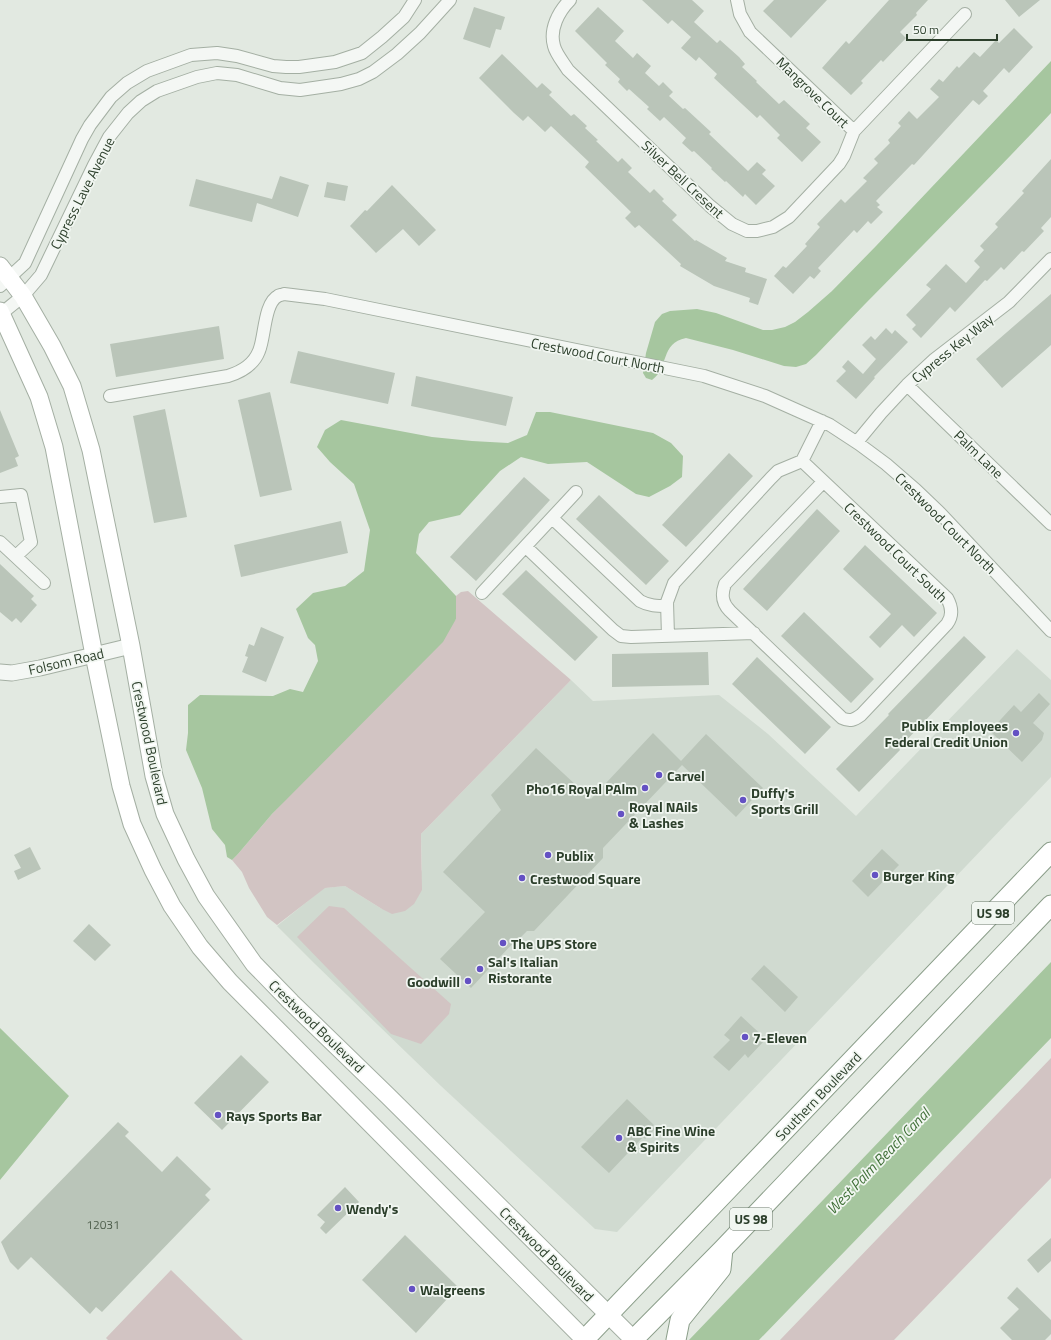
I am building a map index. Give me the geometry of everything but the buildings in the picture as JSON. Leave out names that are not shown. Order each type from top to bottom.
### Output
[{"type":"highway","name":"Southern Boulevard","points":[[584,1340],[1051,852]]},
{"type":"highway","name":"US 98","points":[[634,1340],[723,1249],[1051,905]]},
{"type":"highway","points":[[676,1340],[680,1320],[722,1269],[723,1249]]},
{"type":"main road","name":"Crestwood Boulevard","points":[[3,276],[23,296],[52,346],[72,386],[91,450],[131,646],[154,776],[165,814],[186,859],[206,896],[254,964],[634,1340]]},
{"type":"main road","points":[[1,312],[39,397],[54,447],[121,786],[132,824],[153,870],[172,906],[200,947],[230,982],[584,1340]]},
{"type":"street","name":"Cypress Lave Avenue","points":[[3,276],[25,263],[82,139],[90,125],[111,97],[128,83],[147,71],[191,55],[217,53],[237,56],[273,66],[286,67],[299,67],[335,62],[362,53],[404,17],[415,0]]},
{"type":"street","name":"Cypress Lave Avenue","points":[[1,312],[23,296],[41,275],[109,137],[128,113],[141,101],[157,91],[197,76],[217,74],[237,75],[280,88],[300,90],[341,84],[359,79],[373,72],[397,54],[420,33],[450,0]]},
{"type":"street","name":"Silver Bell Cresent","points":[[570,0],[557,18],[553,36],[554,46],[568,70],[710,206],[732,224],[747,231],[757,231],[773,227],[789,216],[839,164],[844,156],[854,131]]},
{"type":"street","name":"Mangrove Court","points":[[737,0],[740,14],[750,32],[854,131],[965,14]]},
{"type":"street","name":"Cypress Key Way","points":[[857,442],[907,385],[935,360],[1009,302],[1051,259]]},
{"type":"street","name":"Crestwood Court North","points":[[110,396],[228,376],[246,368],[259,352],[269,306],[277,296],[284,294],[325,299],[704,376],[765,396],[822,421],[857,442],[886,464],[939,512],[1050,628]]},
{"type":"street","name":"Palm Lane","points":[[907,385],[1051,524]]},
{"type":"street","points":[[668,636],[668,595],[674,583],[778,471],[802,461],[822,421]]},
{"type":"street","name":"Crestwood Court South","points":[[802,461],[947,598],[952,609],[950,620],[861,715],[851,720],[842,718],[725,606],[722,599],[722,592],[725,584],[823,482]]},
{"type":"street","points":[[482,593],[576,492]]},
{"type":"street","points":[[0,497],[21,495],[31,542],[16,556]]},
{"type":"street","points":[[552,518],[640,601],[651,606],[667,606]]},
{"type":"street","points":[[0,542],[44,583]]},
{"type":"street","points":[[526,547],[618,634],[625,637],[754,633]]},
{"type":"street","name":"Folsom Road","points":[[0,672],[12,673],[40,668],[131,646]]},
{"type":"shaded area","points":[[468,591],[571,680],[421,834],[422,890],[414,904],[405,911],[392,914],[345,886],[325,888],[277,925],[267,917],[249,888],[242,872],[232,860],[272,814],[456,619],[456,596],[461,592]]},
{"type":"shaded area","name":"Crestwood Square","points":[[1017,649],[1051,680],[1051,777],[617,1232],[595,1229],[441,1086],[277,926],[324,888],[345,886],[382,909],[422,870],[421,834],[571,680],[593,701],[719,695],[768,734],[856,816]]},
{"type":"shaded area","points":[[329,906],[344,908],[451,1004],[449,1014],[421,1044],[391,1034],[297,937]]},
{"type":"shaded area","points":[[1051,1058],[1051,1178],[894,1340],[780,1340]]},
{"type":"shaded area","points":[[171,1270],[243,1340],[108,1340],[106,1338]]},
{"type":"water","points":[[1051,61],[1051,113],[806,364],[796,367],[784,366],[733,350],[686,338],[672,345],[668,350],[661,369],[652,380],[646,378],[643,373],[646,353],[655,322],[662,314],[670,311],[697,309],[716,313],[763,330],[772,330],[785,327],[795,322],[808,312],[832,291],[876,246]]},
{"type":"water","points":[[536,412],[550,412],[653,433],[671,443],[683,456],[682,477],[670,486],[649,497],[636,494],[587,462],[548,464],[521,457],[500,471],[460,515],[429,522],[419,534],[416,553],[456,596],[456,619],[443,642],[272,814],[232,860],[227,857],[225,845],[212,829],[202,788],[186,750],[188,733],[188,705],[200,695],[273,696],[290,689],[303,692],[318,661],[315,645],[308,638],[296,609],[313,593],[345,586],[364,571],[370,530],[354,484],[330,462],[317,447],[325,430],[341,420],[432,437],[508,443],[527,435]]},
{"type":"water","name":"West Palm Beach Canal","points":[[1051,962],[1051,1038],[759,1340],[689,1340]]},
{"type":"water","points":[[0,1028],[69,1096],[0,1180]]},
{"type":"place","name":"Publix Employees Federal Credit Union","points":[[1016,733]]},
{"type":"place","name":"Carvel","points":[[659,775]]},
{"type":"place","name":"Pho16 Royal PAlm","points":[[645,788]]},
{"type":"place","name":"Duffy's Sports Grill","points":[[743,800]]},
{"type":"place","name":"Royal NAils & Lashes","points":[[621,814]]},
{"type":"place","name":"Publix","points":[[548,855]]},
{"type":"place","name":"Burger King","points":[[875,875]]},
{"type":"place","name":"Crestwood Square","points":[[522,878]]},
{"type":"place","name":"The UPS Store","points":[[503,943]]},
{"type":"place","name":"Sal's Italian Ristorante","points":[[480,969]]},
{"type":"place","name":"Goodwill","points":[[468,981]]},
{"type":"place","name":"7-Eleven","points":[[745,1037]]},
{"type":"place","name":"Rays Sports Bar","points":[[218,1115]]},
{"type":"place","name":"ABC Fine Wine & Spirits","points":[[619,1138]]},
{"type":"place","name":"Wendy's","points":[[338,1208]]},
{"type":"place","name":"Walgreens","points":[[412,1289]]}]
